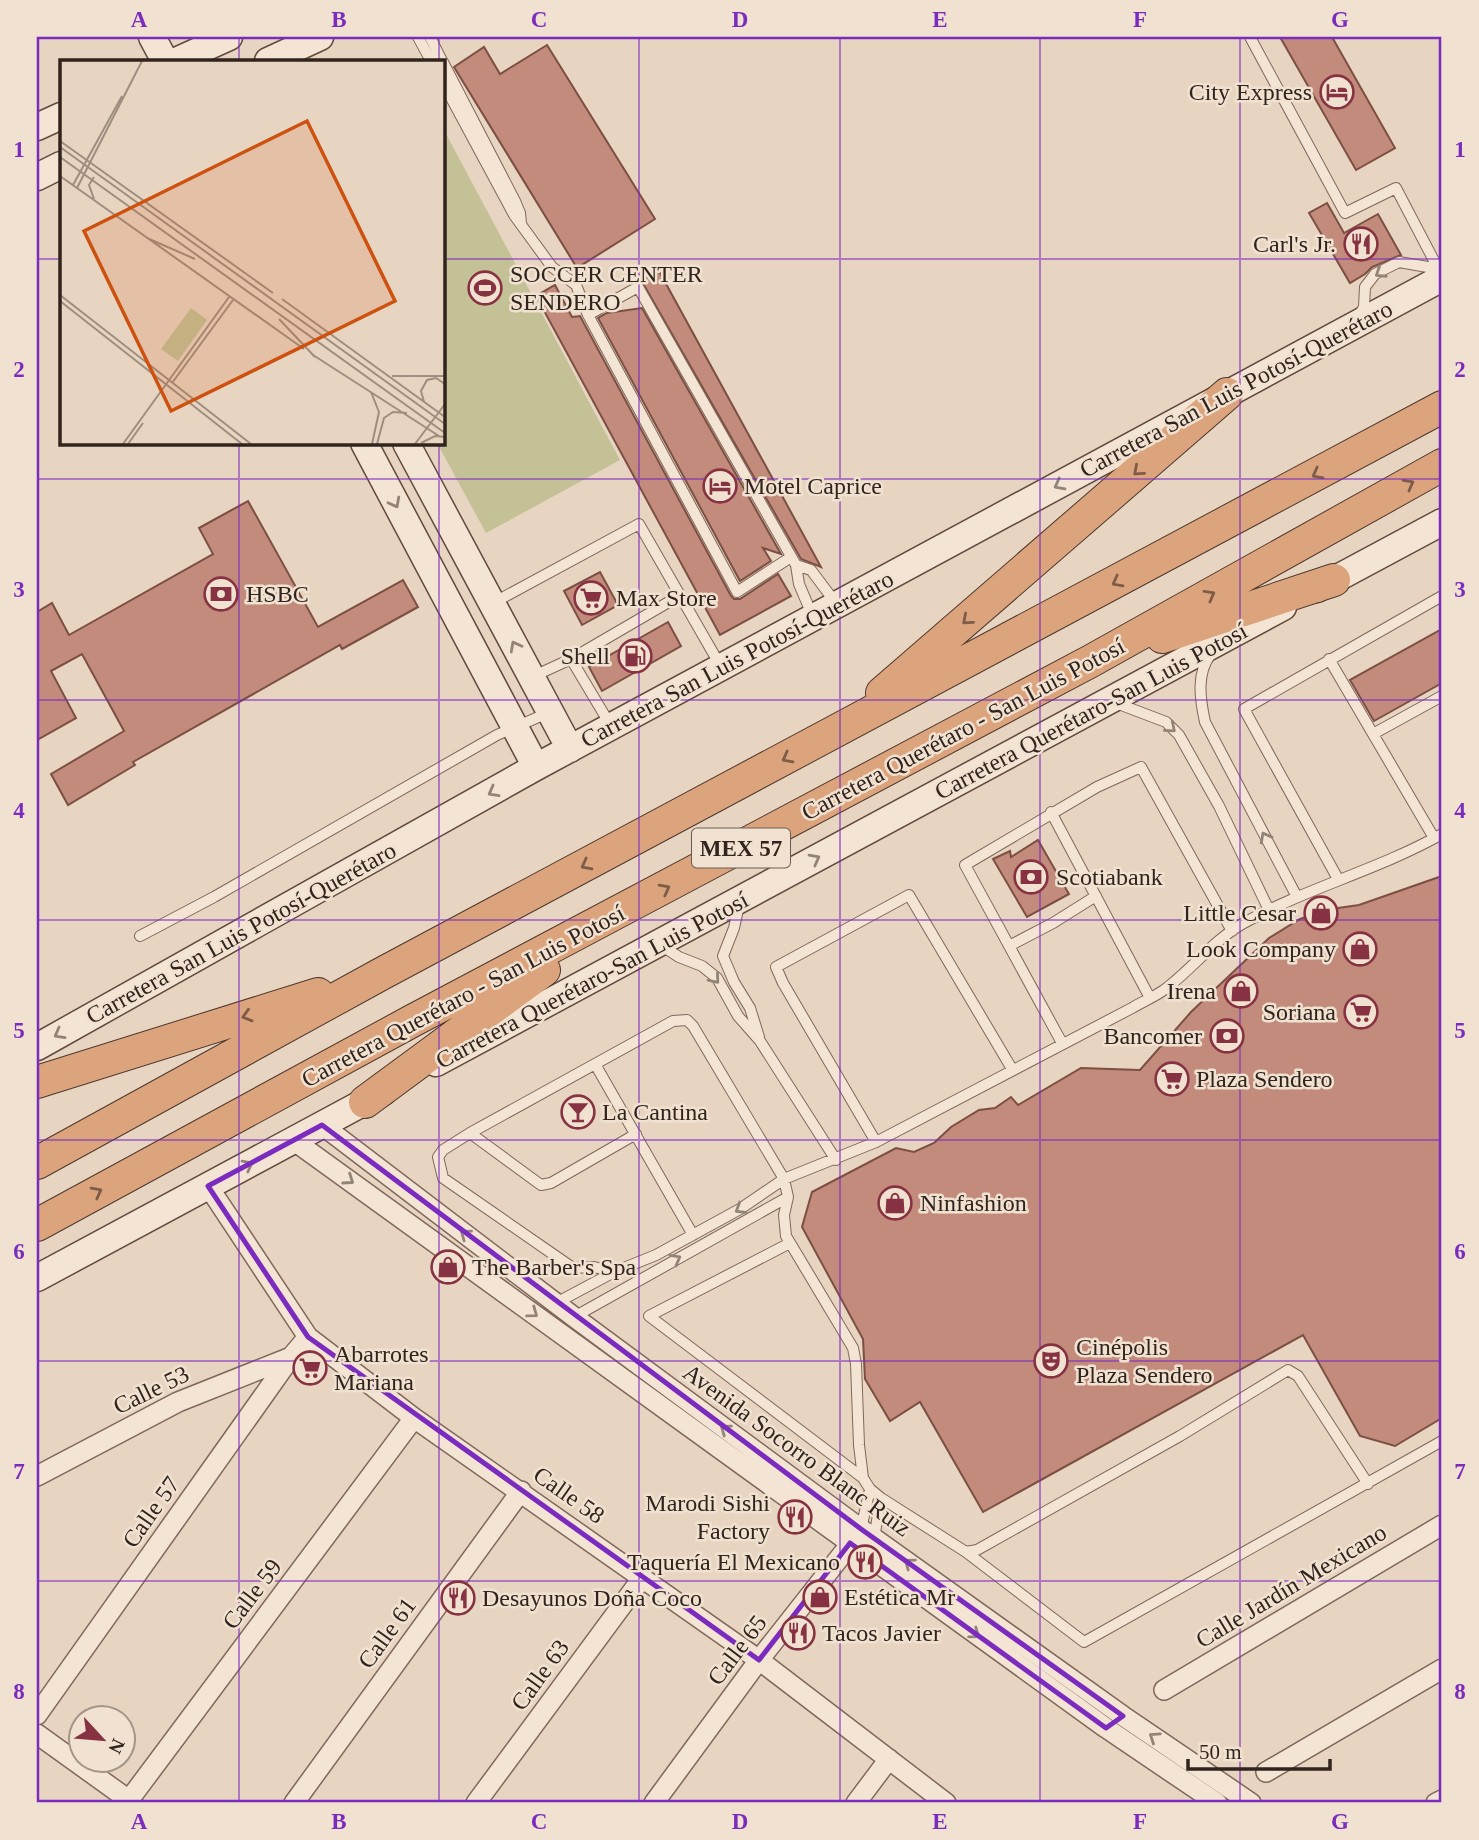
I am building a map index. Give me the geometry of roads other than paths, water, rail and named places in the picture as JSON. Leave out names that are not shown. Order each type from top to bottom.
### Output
[{"type":"highway","points":[[838,732],[1227,394]]},
{"type":"highway","name":"MEX 57","points":[[37,1163],[383,973],[1442,407]]},
{"type":"highway","name":"Carretera Querétaro - San Luis Potosí","points":[[37,1225],[412,1021],[626,910],[1091,661],[1442,465]]},
{"type":"highway","points":[[1091,661],[1334,580]]},
{"type":"highway","points":[[365,1102],[626,910]]},
{"type":"highway","points":[[37,1082],[383,973]]},
{"type":"main road","points":[[152,37],[164,60]]},
{"type":"main road","points":[[189,53],[229,37]]},
{"type":"main road","points":[[270,60],[320,37]]},
{"type":"main road","points":[[37,127],[60,116]]},
{"type":"main road","points":[[37,177],[60,166]]},
{"type":"main road","name":"Carretera San Luis Potosí-Querétaro","points":[[37,1047],[536,767],[1353,326],[1441,274]]},
{"type":"main road","points":[[364,444],[536,767]]},
{"type":"main road","points":[[407,444],[570,749]]},
{"type":"main road","name":"Carretera Querétaro-San Luis Potosí","points":[[37,1278],[1442,522]]},
{"type":"main road","points":[[440,589],[475,571]]},
{"type":"street","name":"Avenida Socorro Blanc Ruiz","points":[[322,1125],[1106,1728],[1224,1799],[1251,1803]]},
{"type":"street","name":"Avenida Socorro Blanc Ruiz","points":[[293,1140],[862,1541],[1123,1716],[1224,1799]]},
{"type":"street","points":[[374,1198],[376,1185],[381,1178],[390,1177]]},
{"type":"street","name":"Calle 58","points":[[208,1186],[307,1337],[414,1418],[759,1660],[946,1803]]},
{"type":"street","name":"Calle 57","points":[[37,1715],[307,1337]]},
{"type":"street","name":"Calle 53","points":[[37,1476],[178,1402],[292,1357]]},
{"type":"street","name":"Calle 59","points":[[131,1802],[414,1418]]},
{"type":"street","name":"Calle 61","points":[[294,1803],[521,1491]]},
{"type":"street","name":"Calle Jardín Mexicano","points":[[1164,1690],[1441,1528]]},
{"type":"street","name":"Calle 65","points":[[654,1803],[759,1660],[862,1541]]},
{"type":"street","name":"Calle 63","points":[[476,1803],[643,1577]]},
{"type":"street","points":[[1266,1772],[1442,1670]]},
{"type":"street","points":[[1106,1728],[1123,1716]]},
{"type":"street","points":[[37,1734],[131,1802]]},
{"type":"street","points":[[856,1803],[889,1759]]},
{"type":"street","points":[[1436,1803],[1442,1800]]},
{"type":"lane","points":[[418,37],[430,60]]},
{"type":"lane","points":[[430,37],[442,60]]},
{"type":"lane","points":[[1250,37],[1345,214],[1396,188],[1441,274]]},
{"type":"lane","points":[[444,64],[515,201],[521,223]]},
{"type":"lane","points":[[444,85],[508,206],[552,267],[576,285],[588,315],[737,592],[794,561]]},
{"type":"lane","points":[[1353,326],[1364,307],[1365,287],[1375,274],[1399,262],[1441,274]]},
{"type":"lane","points":[[588,315],[638,288],[794,561],[799,584],[813,617]]},
{"type":"lane","points":[[493,603],[639,524],[721,667]]},
{"type":"lane","points":[[794,561],[811,570],[837,605]]},
{"type":"lane","points":[[531,677],[571,659],[679,596]]},
{"type":"lane","points":[[1338,879],[1244,709],[1442,596]]},
{"type":"lane","points":[[1223,640],[1208,657],[1201,676],[1200,698],[1205,722],[1297,897]]},
{"type":"lane","points":[[571,659],[611,727]]},
{"type":"lane","points":[[556,1303],[614,1272],[656,1255],[694,1235],[740,1209],[784,1179],[876,1142],[1150,998],[1232,932],[1269,910],[1338,879],[1411,851],[1438,836],[1329,659]]},
{"type":"lane","points":[[1373,734],[1442,696]]},
{"type":"lane","points":[[1109,701],[1166,722],[1180,735],[1219,806],[1269,910]]},
{"type":"lane","points":[[140,936],[514,727],[550,712]]},
{"type":"lane","points":[[1062,1043],[965,865],[1051,812],[1142,767],[1232,932]]},
{"type":"lane","points":[[1051,812],[1150,998]]},
{"type":"lane","points":[[876,1142],[776,967],[821,941],[909,895],[1012,1069]]},
{"type":"lane","points":[[1009,946],[1054,923],[1096,896]]},
{"type":"lane","points":[[740,900],[734,928],[723,956],[734,982],[750,1008],[760,1041]]},
{"type":"lane","points":[[658,944],[679,957],[702,966],[717,978],[738,1016],[760,1041],[836,1160]]},
{"type":"lane","points":[[614,1272],[594,1267],[573,1268],[443,1178],[438,1157],[443,1150],[470,1133],[673,1021],[687,1020],[784,1179],[788,1197],[784,1215],[786,1236],[853,1348],[863,1478]]},
{"type":"lane","points":[[595,1064],[694,1235]]},
{"type":"lane","points":[[470,1133],[541,1185],[551,1183],[636,1134]]},
{"type":"lane","points":[[574,1317],[788,1197]]},
{"type":"lane","points":[[790,1243],[649,1316],[863,1478],[870,1489],[881,1498],[966,1552],[1084,1643],[1442,1441]]},
{"type":"lane","points":[[966,1552],[977,1550],[1127,1466],[1288,1370],[1298,1376],[1368,1484]]},
{"type":"lane","points":[[862,1541],[870,1489]]},
{"type":"lane","points":[[862,1541],[881,1498]]},
{"type":"place","name":"City Express","points":[[1337,92]]},
{"type":"place","name":"Carl's Jr.","points":[[1361,244]]},
{"type":"place","name":"SOCCER CENTER SENDERO","points":[[485,288]]},
{"type":"place","name":"Motel Caprice","points":[[720,486]]},
{"type":"place","name":"HSBC","points":[[221,594]]},
{"type":"place","name":"Max Store","points":[[591,598]]},
{"type":"place","name":"Shell","points":[[635,656]]},
{"type":"place","name":"Scotiabank","points":[[1031,877]]},
{"type":"place","name":"Little Cesar","points":[[1321,913]]},
{"type":"place","name":"Look Company","points":[[1360,949]]},
{"type":"place","name":"Irena","points":[[1241,991]]},
{"type":"place","name":"Soriana","points":[[1361,1012]]},
{"type":"place","name":"Bancomer","points":[[1227,1036]]},
{"type":"place","name":"Plaza Sendero","points":[[1172,1079]]},
{"type":"place","name":"La Cantina","points":[[578,1112]]},
{"type":"place","name":"Ninfashion","points":[[895,1203]]},
{"type":"place","name":"The Barber's Spa","points":[[448,1267]]},
{"type":"place","name":"Cinépolis Plaza Sendero","points":[[1051,1361]]},
{"type":"place","name":"Abarrotes Mariana","points":[[310,1368]]},
{"type":"place","name":"Marodi Sishi Factory","points":[[795,1517]]},
{"type":"place","name":"Taquería El Mexicano","points":[[865,1562]]},
{"type":"place","name":"Estética Mr","points":[[820,1597]]},
{"type":"place","name":"Desayunos Doña Coco","points":[[458,1598]]},
{"type":"place","name":"Tacos Javier","points":[[798,1633]]}]
